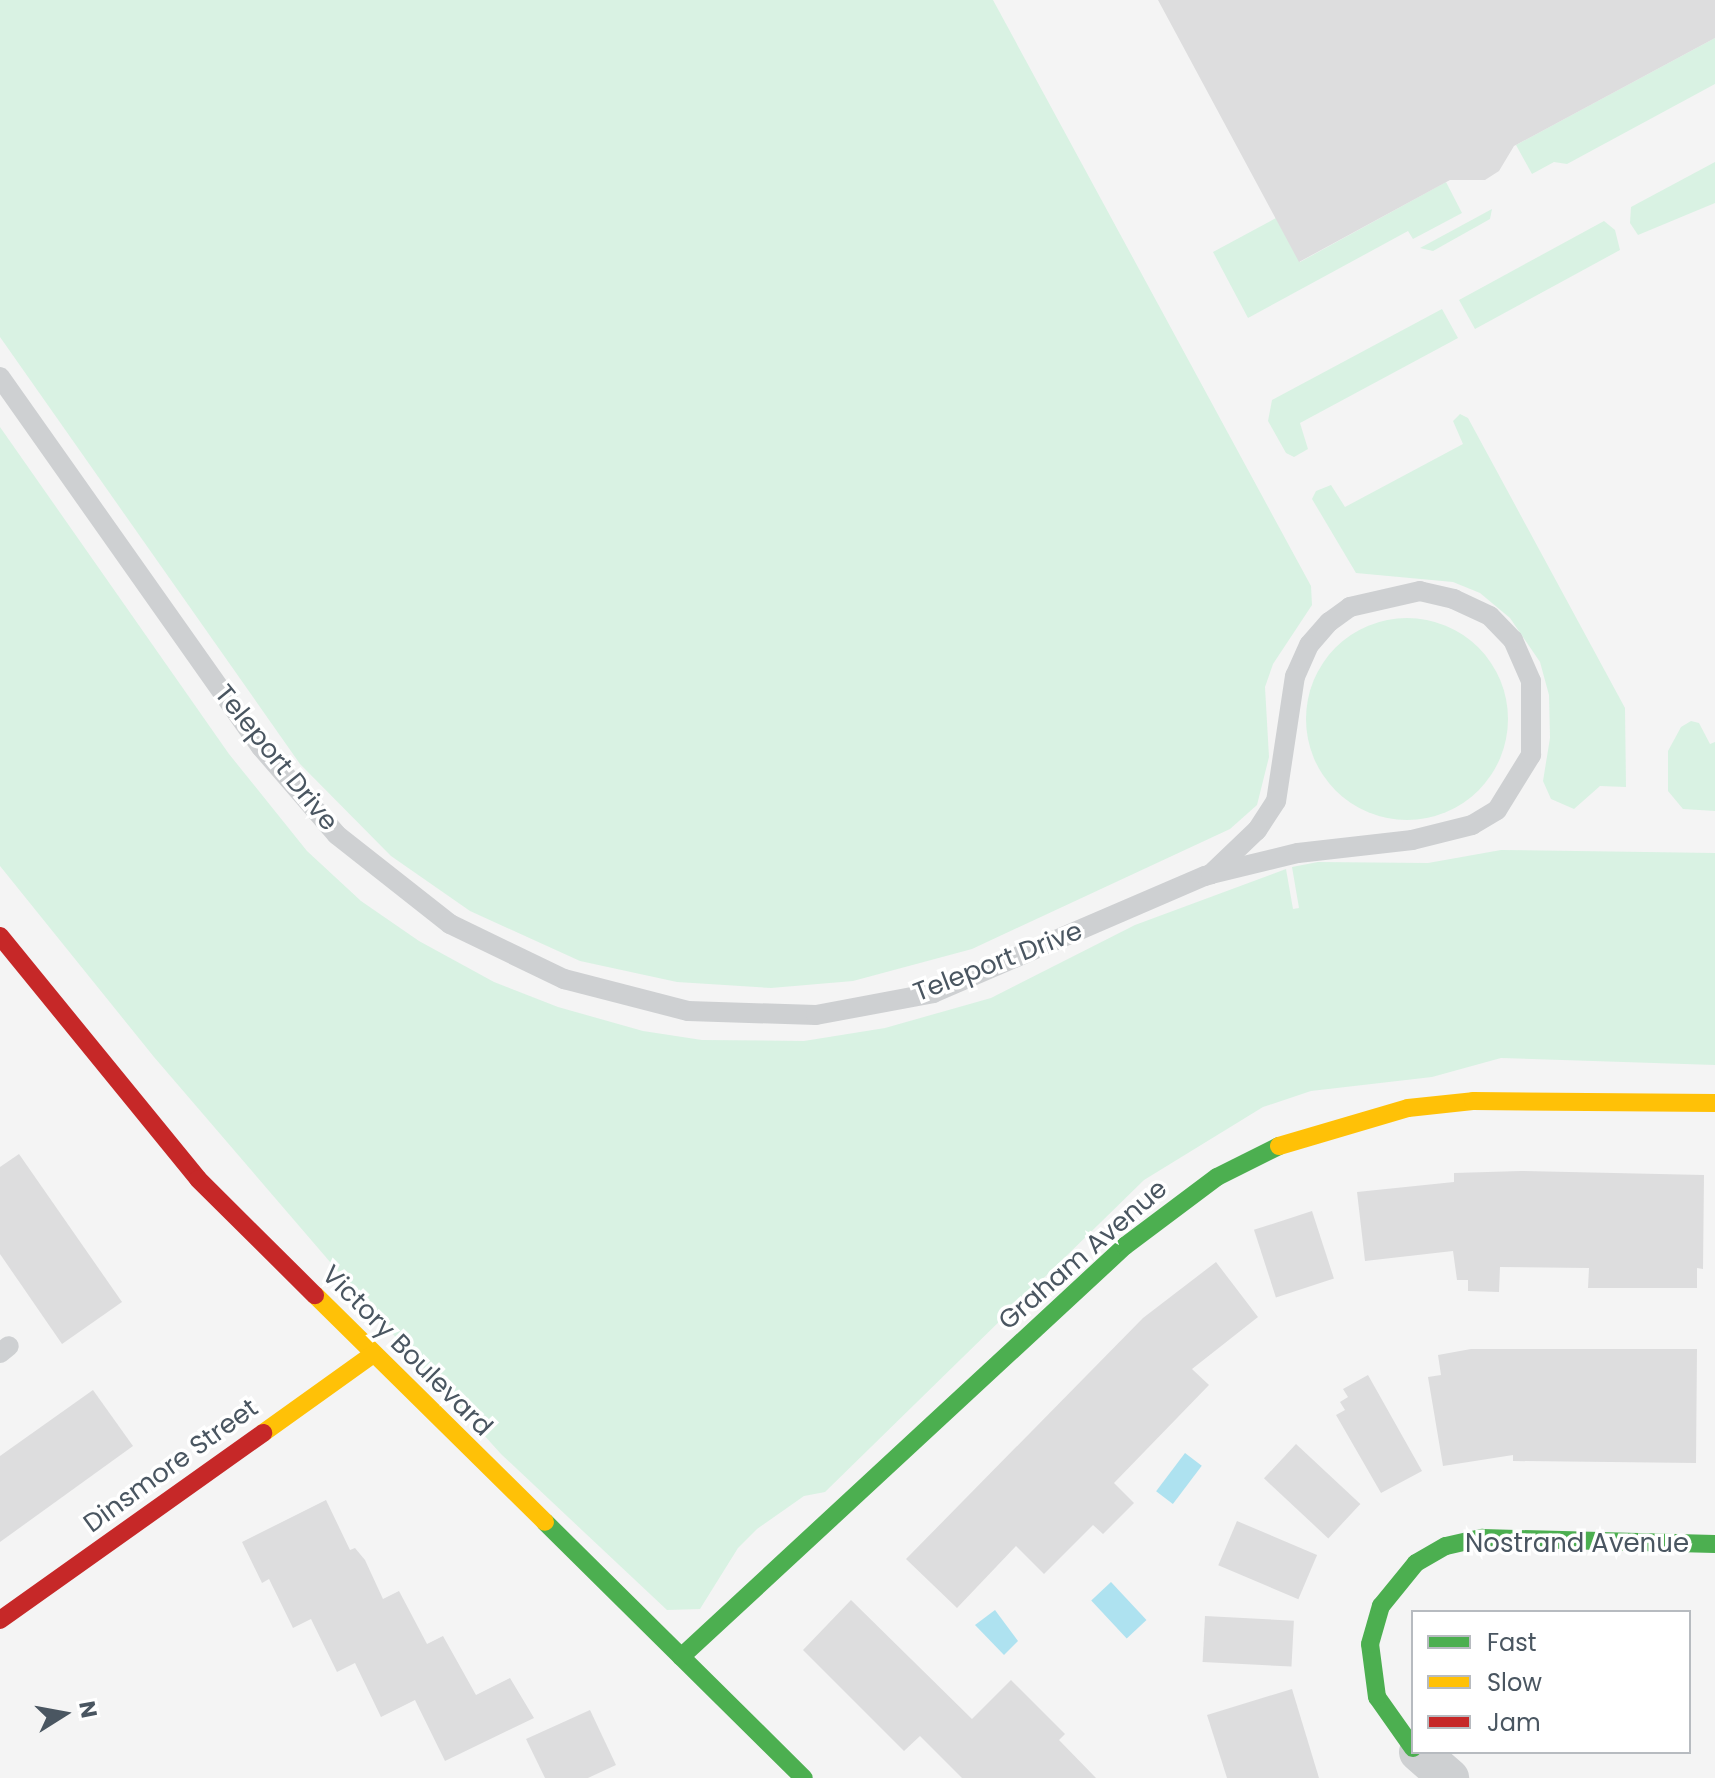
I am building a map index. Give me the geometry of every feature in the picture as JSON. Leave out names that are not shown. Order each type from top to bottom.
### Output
[{"type":"street","name":"Victory Boulevard","points":[[0,936],[198,1179],[372,1355],[804,1778]]},
{"type":"street","name":"Graham Avenue","points":[[681,1657],[1125,1246],[1217,1177],[1281,1145],[1408,1108],[1473,1101],[1715,1103]]},
{"type":"street","name":"Dinsmore Street","points":[[0,1620],[372,1355]]},
{"type":"street","name":"Nostrand Avenue","points":[[1411,1746],[1393,1726],[1377,1697],[1370,1644],[1381,1606],[1416,1563],[1446,1546],[1482,1538],[1715,1544]]},
{"type":"street","points":[[1421,1754],[1449,1778]]},
{"type":"lane","name":"Teleport Drive","points":[[0,377],[261,747],[337,835],[450,924],[564,979],[688,1011],[816,1015],[933,993],[1211,874],[1298,853],[1447,834],[1497,810],[1531,755],[1535,720],[1531,681],[1513,640],[1490,616],[1454,599],[1420,591],[1350,607],[1329,622],[1309,645],[1295,676],[1276,801],[1257,830],[1211,874]]},
{"type":"green space","points":[[0,0],[993,0],[1311,586],[1312,605],[1273,664],[1265,687],[1269,757],[1257,805],[1230,829],[972,949],[853,981],[771,988],[677,982],[580,961],[470,911],[391,856],[300,764],[0,337]]},
{"type":"green space","points":[[1715,38],[1715,84],[1567,164],[1554,162],[1532,174],[1516,145]]},
{"type":"green space","points":[[1715,162],[1715,203],[1638,235],[1630,223],[1631,207]]},
{"type":"green space","points":[[1446,182],[1462,213],[1413,239],[1408,231],[1248,318],[1213,252],[1276,218],[1300,262]]},
{"type":"green space","points":[[1492,209],[1490,219],[1433,251],[1420,248]]},
{"type":"green space","points":[[1604,221],[1615,230],[1620,250],[1475,329],[1459,300]]},
{"type":"green space","points":[[1442,309],[1458,338],[1300,423],[1308,449],[1294,457],[1286,453],[1268,421],[1272,400]]},
{"type":"green space","points":[[1460,414],[1468,418],[1625,708],[1626,787],[1600,786],[1574,809],[1551,799],[1543,781],[1550,738],[1549,695],[1540,662],[1510,618],[1480,593],[1453,582],[1356,573],[1312,499],[1316,491],[1331,485],[1345,507],[1463,444],[1453,421]]},
{"type":"green space","points":[[0,427],[229,754],[307,851],[361,901],[419,941],[494,982],[558,1007],[643,1031],[702,1040],[804,1041],[885,1028],[991,998],[1135,925],[1286,869],[1293,909],[1299,908],[1292,867],[1318,862],[1428,863],[1501,850],[1715,853],[1715,1065],[1501,1058],[1432,1077],[1311,1091],[1263,1107],[1144,1180],[825,1492],[804,1496],[757,1529],[738,1548],[700,1609],[667,1610],[501,1454],[373,1312],[154,1057],[0,866]]},
{"type":"green space","points":[[1407,618],[1446,626],[1478,648],[1500,680],[1508,719],[1500,758],[1478,790],[1446,812],[1407,820],[1368,812],[1336,790],[1314,758],[1306,719],[1314,680],[1336,648],[1368,626]]},
{"type":"green space","points":[[1691,721],[1699,723],[1710,744],[1715,742],[1715,811],[1683,809],[1668,791],[1668,751],[1681,727]]},
{"type":"water","points":[[1185,1453],[1202,1466],[1173,1504],[1156,1491]]},
{"type":"water","points":[[1111,1582],[1146,1620],[1127,1638],[1091,1600]]},
{"type":"water","points":[[995,1610],[1018,1641],[1004,1655],[975,1625]]},
{"type":"building","points":[[1158,0],[1715,0],[1715,38],[1514,146],[1499,171],[1485,180],[1450,180],[1299,262]]},
{"type":"building","points":[[19,1154],[122,1302],[62,1344],[0,1254],[0,1167]]},
{"type":"building","points":[[1521,1171],[1704,1175],[1703,1269],[1697,1268],[1697,1288],[1588,1288],[1589,1268],[1500,1267],[1499,1292],[1468,1291],[1468,1280],[1457,1280],[1453,1251],[1365,1261],[1357,1192],[1454,1182],[1454,1173]]},
{"type":"building","points":[[1312,1211],[1334,1279],[1276,1297],[1254,1230]]},
{"type":"building","points":[[1216,1262],[1258,1317],[1192,1369],[1209,1385],[1114,1483],[1134,1503],[1103,1534],[1093,1525],[1044,1574],[1016,1546],[957,1608],[906,1559],[1143,1318]]},
{"type":"building","points":[[1471,1349],[1697,1349],[1696,1463],[1513,1461],[1513,1455],[1443,1466],[1428,1377],[1441,1375],[1438,1355]]},
{"type":"building","points":[[1368,1375],[1422,1471],[1381,1493],[1336,1415],[1345,1410],[1340,1402],[1348,1397],[1343,1389]]},
{"type":"building","points":[[93,1390],[133,1446],[0,1542],[0,1456]]},
{"type":"building","points":[[1296,1444],[1360,1504],[1328,1538],[1264,1478]]},
{"type":"building","points":[[326,1500],[350,1550],[355,1548],[365,1560],[383,1599],[399,1591],[427,1644],[443,1636],[476,1695],[510,1678],[534,1718],[445,1761],[415,1700],[381,1717],[355,1663],[337,1672],[311,1619],[293,1628],[269,1579],[262,1583],[242,1542]]},
{"type":"building","points":[[1237,1521],[1317,1555],[1298,1599],[1218,1565]]},
{"type":"building","points":[[851,1600],[972,1719],[1011,1680],[1065,1734],[1059,1740],[1096,1778],[962,1778],[920,1736],[904,1751],[803,1650]]},
{"type":"building","points":[[1205,1616],[1294,1621],[1291,1667],[1203,1662]]},
{"type":"building","points":[[1292,1689],[1319,1778],[1227,1778],[1207,1715]]},
{"type":"building","points":[[590,1710],[616,1765],[588,1778],[545,1778],[526,1739]]},
{"type":"traffic: fast","points":[[681,1657],[1125,1246],[1217,1177],[1279,1146]]},
{"type":"traffic: fast","points":[[545,1522],[804,1778]]},
{"type":"traffic: fast","points":[[1411,1745],[1377,1697],[1370,1644],[1381,1606],[1416,1563],[1446,1546],[1482,1538],[1715,1544]]},
{"type":"traffic: slow","points":[[1279,1146],[1408,1108],[1473,1101],[1715,1103]]},
{"type":"traffic: slow","points":[[315,1295],[545,1522]]},
{"type":"traffic: slow","points":[[263,1433],[372,1355]]},
{"type":"traffic: jam","points":[[0,936],[198,1179],[315,1295]]},
{"type":"traffic: jam","points":[[0,1620],[263,1433]]}]
